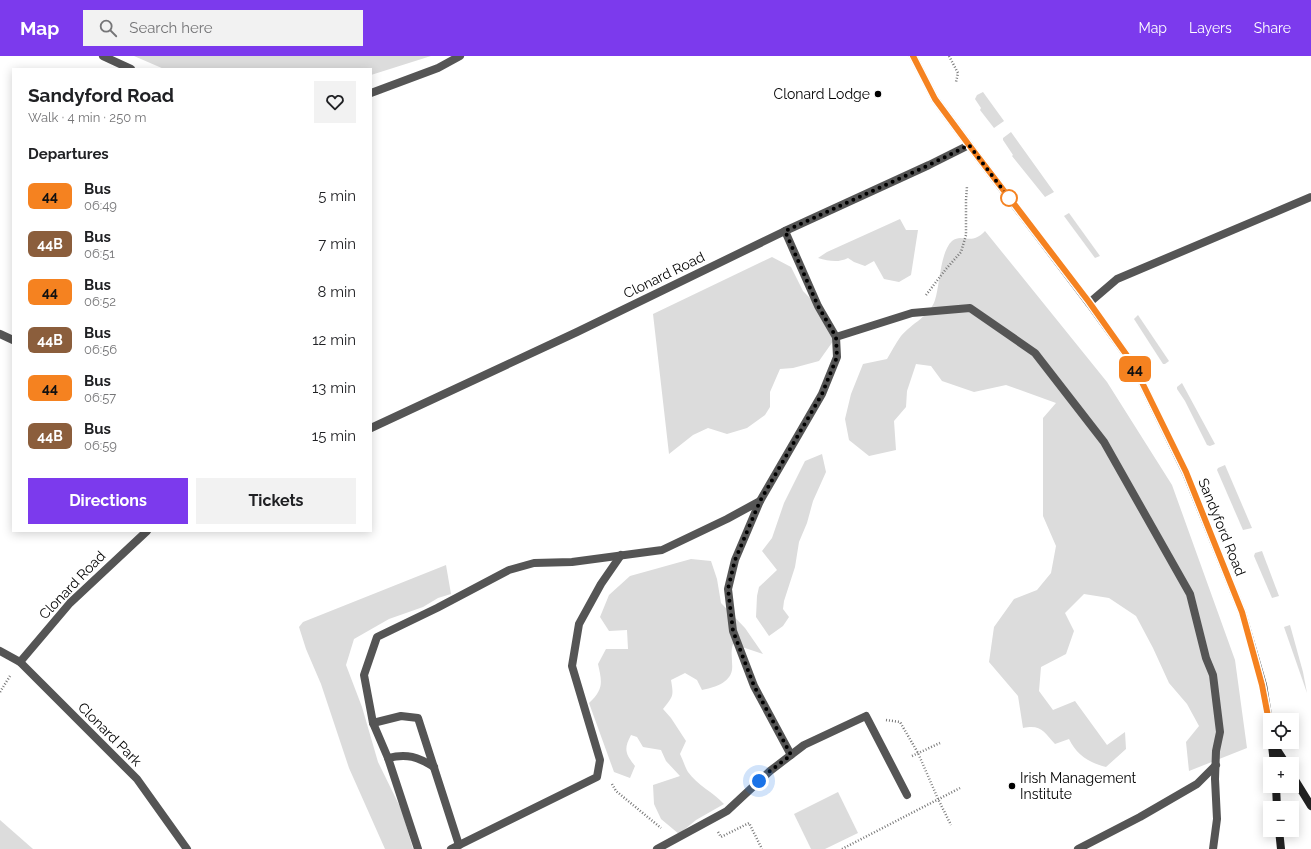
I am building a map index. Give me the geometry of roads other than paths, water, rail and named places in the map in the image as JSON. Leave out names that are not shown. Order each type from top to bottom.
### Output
[{"type":"main road","name":"Sandyford Road","points":[[913,56],[935,99],[1089,302],[1133,364],[1186,472],[1242,612],[1262,685],[1267,713]]},
{"type":"main road","points":[[1299,786],[1311,806]]},
{"type":"main road","points":[[1276,849],[1278,837]]},
{"type":"main road","points":[[1280,837],[1281,849]]},
{"type":"street","points":[[104,56],[129,68]]},
{"type":"street","points":[[372,93],[438,68],[460,56]]},
{"type":"street","name":"Clonard Road","points":[[372,428],[577,332],[785,231],[969,145]]},
{"type":"street","points":[[1089,302],[1117,279],[1311,197]]},
{"type":"street","points":[[785,231],[818,306],[836,337],[837,357],[822,394],[760,501],[735,560],[728,589],[733,631],[754,686],[791,755]]},
{"type":"street","points":[[836,337],[912,313],[970,308],[1035,353],[1104,442],[1190,594],[1206,658],[1213,675],[1220,732],[1216,751],[1217,819],[1213,849]]},
{"type":"street","points":[[0,334],[12,340]]},
{"type":"street","points":[[418,849],[388,758],[373,723],[364,674],[377,637],[437,608],[509,570],[534,563],[572,562],[662,550],[727,519],[760,501]]},
{"type":"street","name":"Clonard Road","points":[[20,662],[70,603],[146,532]]},
{"type":"street","points":[[451,849],[597,777],[600,760],[572,666],[579,624],[601,584],[621,555]]},
{"type":"street","name":"Clonard Park","points":[[0,652],[20,662],[137,779],[187,849]]},
{"type":"street","points":[[373,723],[401,716],[418,718],[459,845]]},
{"type":"street","points":[[657,849],[727,811],[770,771],[804,745],[866,716],[907,795]]},
{"type":"street","points":[[388,758],[410,756],[422,759],[434,767]]},
{"type":"street","points":[[1078,849],[1140,817],[1197,784],[1216,765]]},
{"type":"place","name":"Clonard Lodge","points":[[878,94]]},
{"type":"place","name":"Irish Management Institute","points":[[1012,786]]}]
